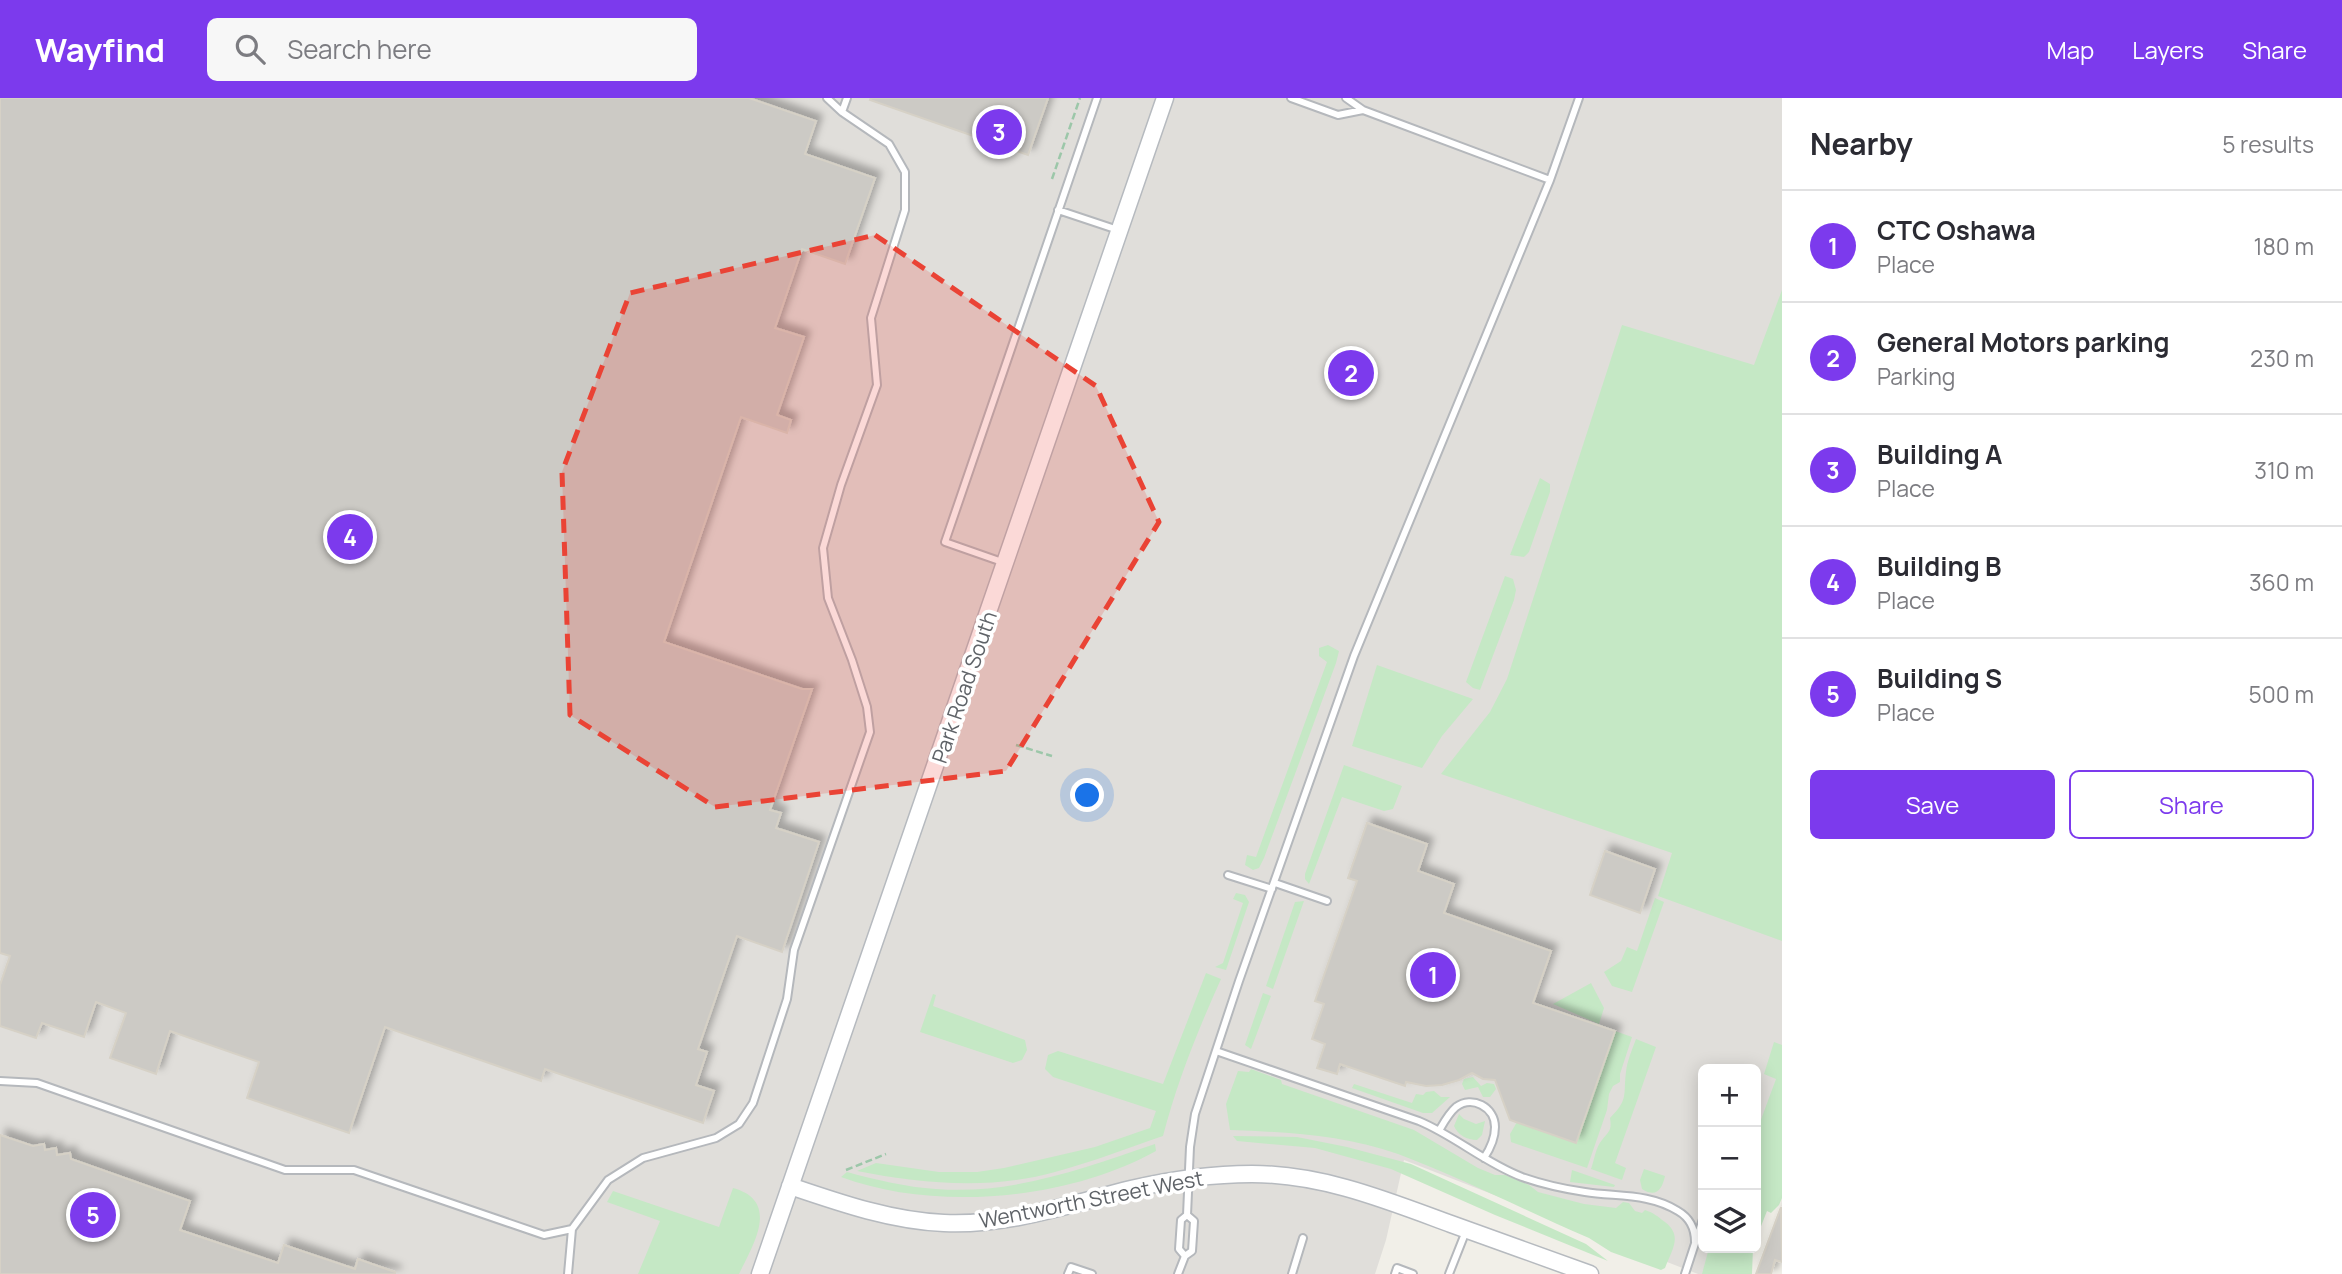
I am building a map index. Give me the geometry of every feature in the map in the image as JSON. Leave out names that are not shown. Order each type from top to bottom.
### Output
[{"type":"main road","name":"Park Road South","points":[[760,1274],[1165,98]]},
{"type":"main road","name":"Wentworth Street West","points":[[790,1186],[893,1217],[944,1223],[1002,1220],[1067,1208],[1131,1189],[1188,1178],[1250,1174],[1305,1178],[1386,1199],[1591,1274]]},
{"type":"lane","points":[[568,1274],[572,1229],[608,1180],[643,1158],[716,1138],[739,1124],[752,1103],[788,999],[794,950],[870,732],[867,707],[828,598],[823,548],[841,485],[877,385],[871,318],[905,210],[905,172],[889,144],[842,112],[827,98]]},
{"type":"lane","points":[[842,112],[847,98]]},
{"type":"lane","points":[[1006,563],[945,542],[1097,98]]},
{"type":"lane","points":[[1291,98],[1338,115],[1363,110]]},
{"type":"lane","points":[[1346,98],[1363,110],[1550,180]]},
{"type":"lane","points":[[1185,1256],[1179,1249],[1181,1220],[1187,1215],[1190,1147],[1195,1114],[1216,1051],[1354,656],[1550,180],[1579,98]]},
{"type":"lane","points":[[1058,210],[1119,231]]},
{"type":"lane","points":[[1228,875],[1327,901]]},
{"type":"lane","points":[[1216,1051],[1440,1129],[1484,1158],[1521,1176],[1564,1188],[1629,1195],[1666,1205],[1689,1220],[1695,1230],[1696,1242]]},
{"type":"lane","points":[[0,1082],[37,1083],[285,1170],[354,1170],[544,1235],[572,1229]]},
{"type":"lane","points":[[1440,1129],[1458,1105],[1471,1101],[1479,1103],[1493,1116],[1495,1126],[1490,1148],[1484,1158]]},
{"type":"lane","points":[[1178,1274],[1185,1256],[1192,1251],[1194,1221],[1187,1215]]},
{"type":"lane","points":[[1449,1274],[1466,1229]]},
{"type":"lane","points":[[1685,1274],[1698,1235]]},
{"type":"lane","points":[[1292,1274],[1303,1238]]},
{"type":"lane","points":[[1068,1274],[1071,1267],[1092,1274]]},
{"type":"lane","points":[[1395,1274],[1397,1268],[1413,1274]]},
{"type":"path","points":[[1052,179],[1080,98]]},
{"type":"path","points":[[1016,745],[1052,757]]},
{"type":"path","points":[[846,1170],[886,1154]]},
{"type":"highlighted area","points":[[875,235],[1096,386],[1159,522],[1006,771],[715,807],[570,715],[562,472],[630,293]]},
{"type":"shaded area","points":[[0,98],[1782,98],[1782,1072],[1761,1129],[1761,1064],[1698,1064],[1698,1253],[1715,1253],[1708,1274],[1698,1274],[1404,1160],[1386,1240],[1375,1274],[0,1274]]},
{"type":"green space","points":[[1782,290],[1782,941],[1658,896],[1672,853],[1441,774],[1490,712],[1507,679],[1622,325],[1754,365]]},
{"type":"green space","points":[[1540,478],[1550,484],[1550,492],[1529,552],[1524,557],[1510,555]]},
{"type":"green space","points":[[1505,576],[1513,579],[1516,590],[1514,600],[1480,690],[1466,682]]},
{"type":"green space","points":[[1328,645],[1339,651],[1336,663],[1264,858],[1259,868],[1253,870],[1245,865],[1247,855],[1256,857],[1327,662],[1319,656],[1319,648]]},
{"type":"green space","points":[[1377,665],[1473,699],[1442,736],[1422,768],[1352,746]]},
{"type":"green space","points":[[1344,765],[1402,786],[1393,809],[1384,811],[1342,797],[1309,884],[1305,874]]},
{"type":"green space","points":[[1236,893],[1245,895],[1249,902],[1226,970],[1215,967],[1223,963],[1243,903],[1233,899]]},
{"type":"green space","points":[[1655,898],[1664,902],[1632,992],[1612,986],[1604,972],[1621,961],[1627,947],[1637,951]]},
{"type":"green space","points":[[1304,901],[1273,989],[1266,986],[1295,902]]},
{"type":"green space","points":[[1206,973],[1221,979],[1189,1056],[1163,1136],[1069,1168],[1031,1178],[1006,1181],[931,1182],[857,1171],[876,1163],[939,1172],[977,1172],[1095,1147],[1150,1128],[1156,1111],[1053,1077],[1045,1069],[1048,1055],[1058,1051],[1163,1084]]},
{"type":"green space","points":[[1591,983],[1604,1008],[1599,1024],[1553,1004]]},
{"type":"green space","points":[[1263,993],[1271,996],[1251,1049],[1245,1045]]},
{"type":"green space","points":[[933,994],[936,995],[933,1006],[1025,1040],[1027,1050],[1022,1060],[1013,1063],[920,1032]]},
{"type":"green space","points":[[1615,1031],[1632,1037],[1620,1082],[1613,1086],[1609,1094],[1607,1110],[1587,1168],[1511,1142],[1510,1134],[1517,1122]]},
{"type":"green space","points":[[1636,1039],[1656,1047],[1615,1163],[1626,1168],[1622,1180],[1591,1169],[1598,1146],[1611,1126],[1610,1118],[1623,1101],[1627,1064]]},
{"type":"green space","points":[[1774,1042],[1782,1045],[1782,1198],[1771,1213],[1767,1211],[1761,1226],[1761,1120],[1776,1079],[1764,1074]]},
{"type":"green space","points":[[1251,1069],[1281,1080],[1282,1084],[1414,1130],[1478,1168],[1495,1175],[1505,1175],[1529,1185],[1538,1192],[1584,1204],[1616,1208],[1623,1202],[1629,1203],[1635,1211],[1651,1212],[1674,1232],[1673,1249],[1665,1268],[1661,1270],[1611,1252],[1589,1238],[1398,1154],[1357,1143],[1294,1133],[1230,1130],[1226,1104],[1238,1071],[1249,1072]]},
{"type":"green space","points":[[1473,1077],[1481,1086],[1494,1084],[1496,1089],[1490,1097],[1483,1097],[1478,1087],[1465,1090],[1462,1084],[1464,1079]]},
{"type":"green space","points":[[1354,1084],[1412,1103],[1416,1094],[1423,1095],[1426,1092],[1434,1091],[1441,1097],[1450,1097],[1432,1113],[1423,1113],[1352,1088]]},
{"type":"green space","points":[[1459,1114],[1476,1124],[1485,1121],[1482,1135],[1477,1140],[1458,1132],[1454,1126]]},
{"type":"green space","points":[[1233,1136],[1297,1137],[1411,1164],[1586,1244],[1608,1261],[1391,1169],[1315,1148],[1237,1141]]},
{"type":"green space","points":[[1155,1144],[1156,1151],[1121,1168],[1083,1181],[1001,1196],[918,1195],[878,1188],[841,1177],[847,1172],[925,1188],[993,1188],[1048,1178]]},
{"type":"green space","points":[[1644,1169],[1665,1176],[1655,1193],[1642,1189],[1640,1180]]},
{"type":"green space","points":[[1572,1170],[1615,1185],[1570,1182]]},
{"type":"green space","points":[[733,1188],[748,1194],[760,1213],[756,1237],[739,1274],[638,1274],[660,1221],[607,1202],[613,1191],[719,1227]]},
{"type":"green space","points":[[1708,1253],[1753,1253],[1752,1274],[1702,1274]]},
{"type":"building","points":[[0,98],[749,98],[816,121],[805,154],[875,178],[845,264],[802,249],[775,328],[804,337],[777,415],[791,420],[787,433],[741,417],[664,642],[802,689],[812,689],[770,810],[781,813],[776,828],[819,842],[782,952],[737,936],[698,1049],[707,1052],[696,1085],[714,1091],[703,1123],[545,1069],[541,1081],[385,1027],[349,1133],[247,1098],[259,1062],[170,1031],[156,1074],[110,1058],[126,1013],[96,1002],[84,1037],[42,1023],[36,1038],[0,1026],[0,985],[10,956],[0,953]]},
{"type":"building","points":[[1048,98],[1028,155],[870,100]]},
{"type":"building","points":[[1367,823],[1427,844],[1418,871],[1454,884],[1444,913],[1551,951],[1533,1003],[1615,1031],[1576,1143],[1510,1120],[1495,1080],[1483,1079],[1472,1073],[1442,1085],[1426,1086],[1406,1082],[1405,1086],[1340,1064],[1337,1074],[1317,1068],[1325,1044],[1312,1039],[1324,1004],[1315,1001],[1357,881],[1348,878]]},
{"type":"building","points":[[1605,851],[1655,869],[1640,913],[1590,895]]},
{"type":"building","points":[[0,1135],[33,1146],[44,1144],[45,1150],[56,1148],[57,1155],[70,1153],[71,1159],[190,1201],[180,1230],[278,1263],[284,1245],[355,1269],[358,1259],[395,1274],[0,1274]]},
{"type":"building","points":[[1781,1207],[1782,1262],[1775,1260],[1771,1274],[1756,1274]]},
{"type":"place","name":"Building A","points":[[999,132]]},
{"type":"place","name":"General Motors parking","points":[[1351,373]]},
{"type":"place","name":"Building B","points":[[350,537]]},
{"type":"place","name":"CTC Oshawa","points":[[1433,975]]},
{"type":"place","name":"Building S","points":[[93,1215]]}]
